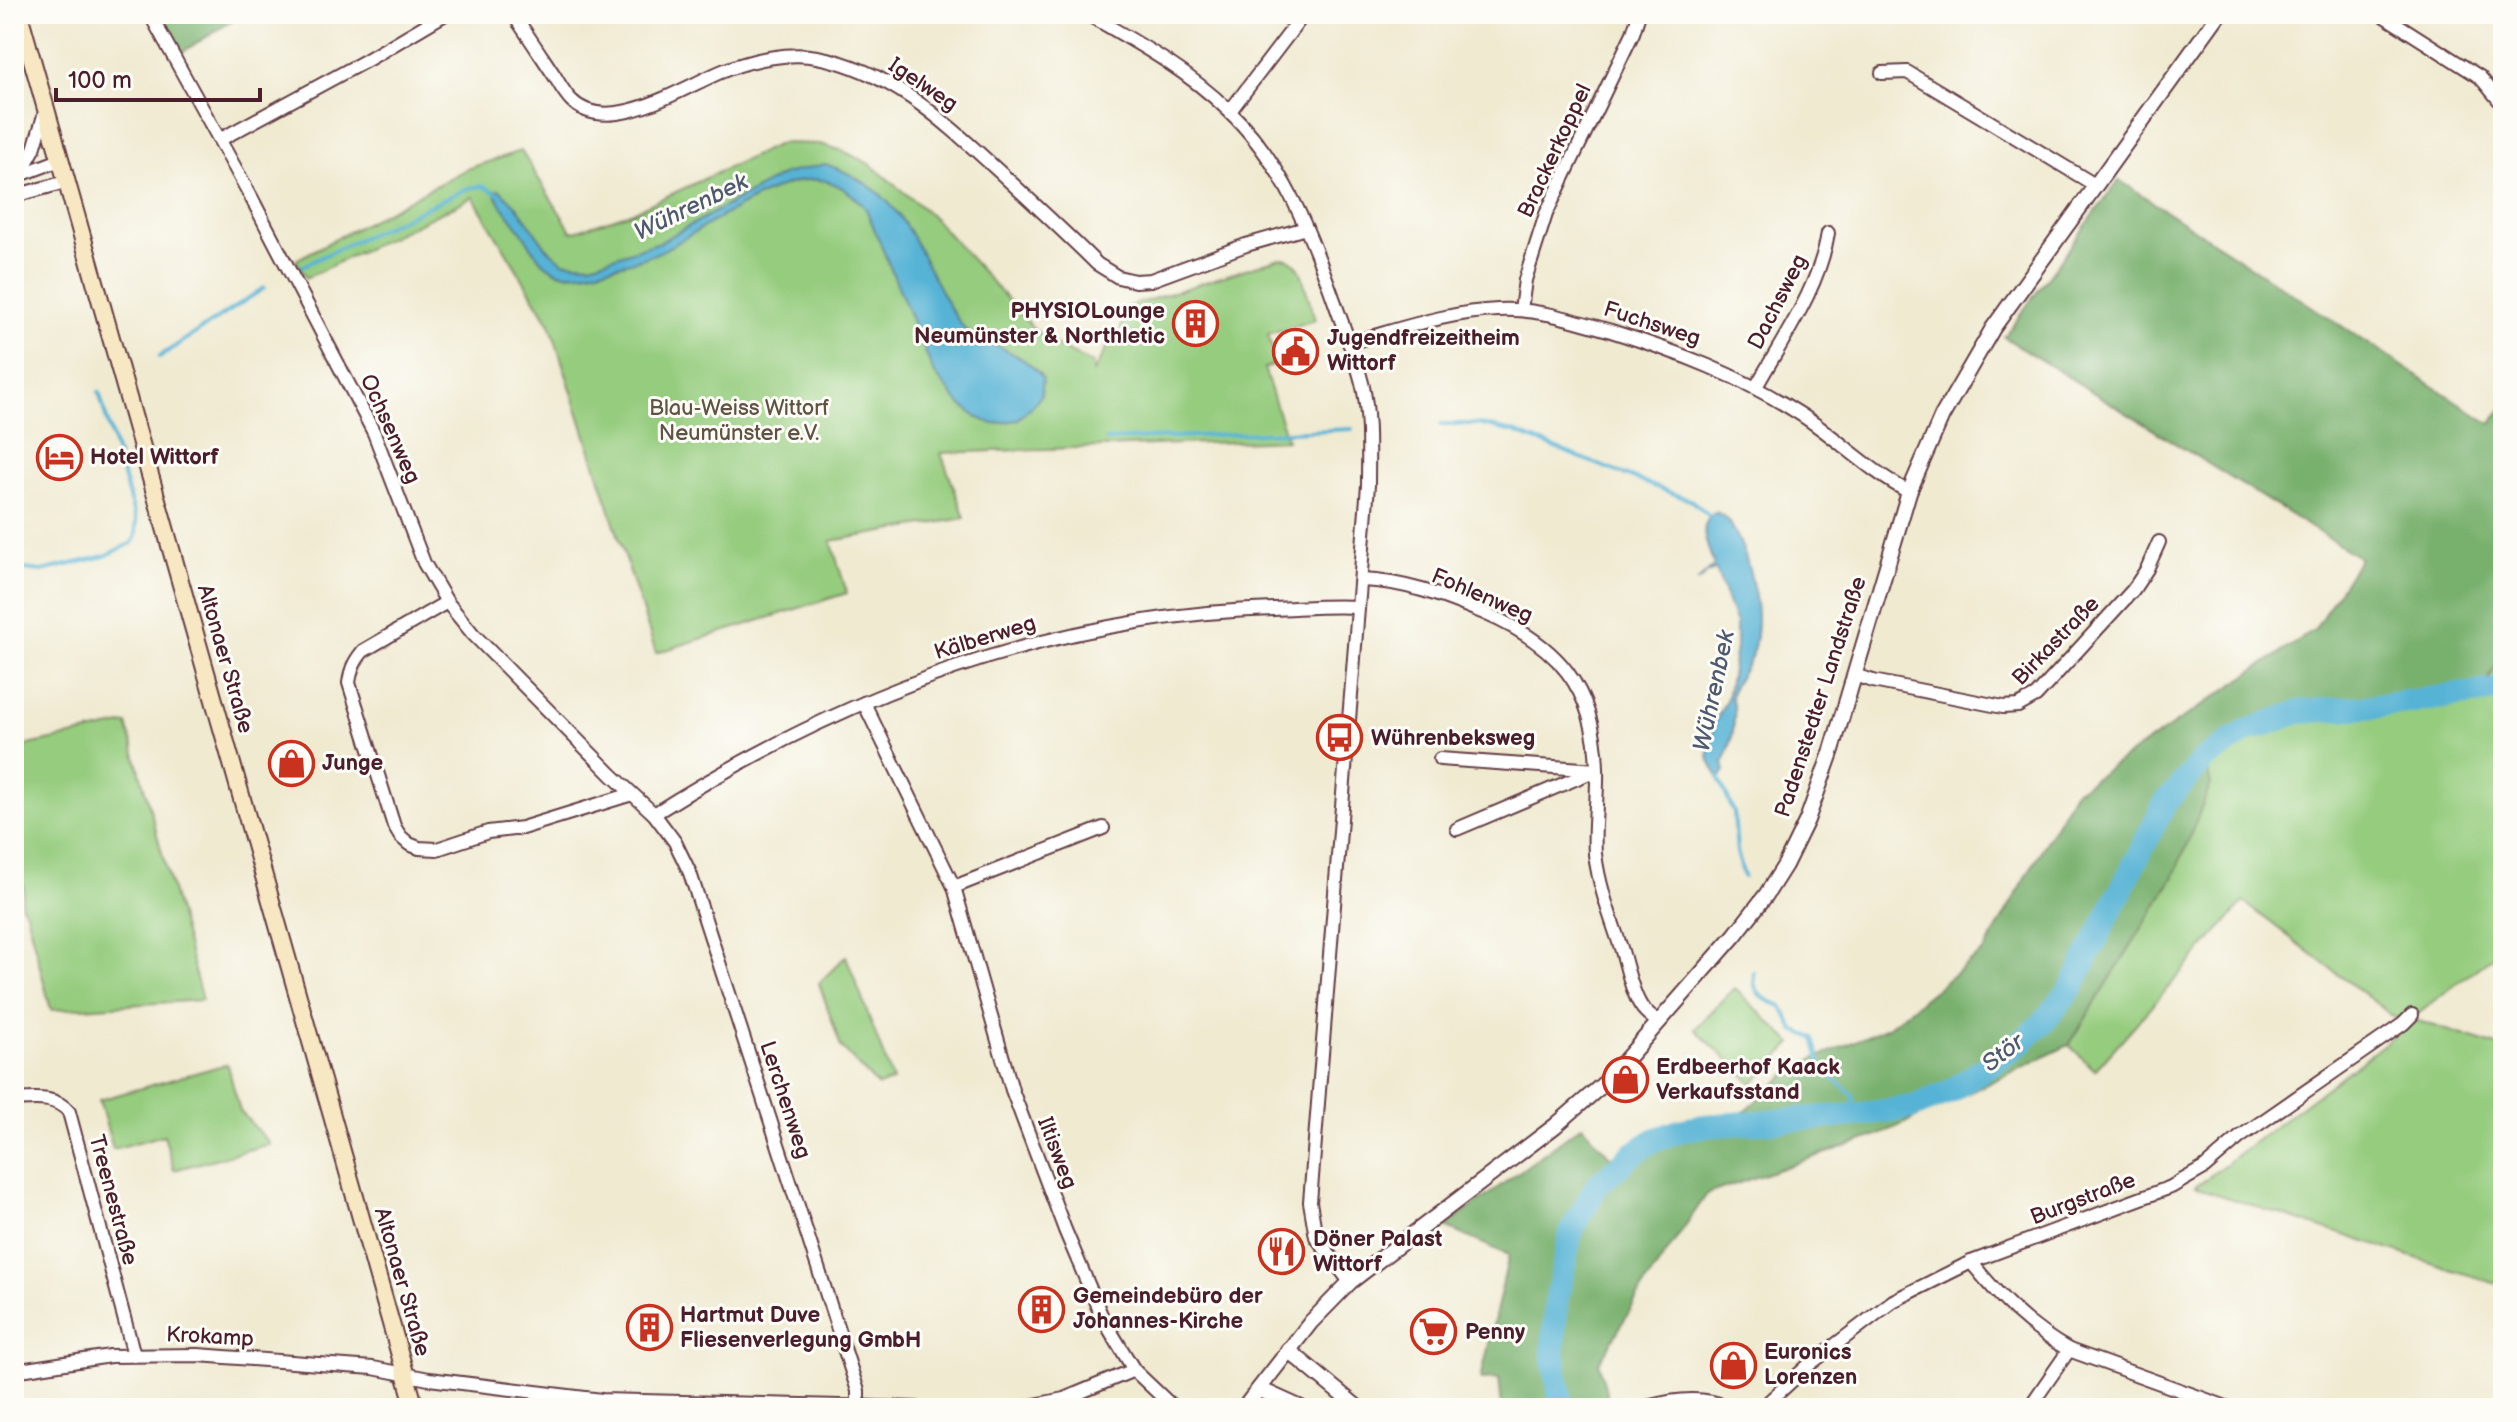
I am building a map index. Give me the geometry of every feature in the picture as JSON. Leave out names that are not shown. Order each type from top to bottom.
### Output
[{"type":"main road","name":"Altonaer Straße","points":[[19,14],[415,1408]]},
{"type":"street","name":"Ochsenweg","points":[[150,14],[221,139],[374,433],[424,563],[447,602],[473,634],[654,814]]},
{"type":"street","points":[[221,139],[445,14]]},
{"type":"street","name":"Igelweg","points":[[513,14],[571,100],[594,114],[626,112],[727,69],[764,58],[815,57],[858,68],[920,102],[1103,269],[1127,279],[1151,280],[1246,245],[1306,228]]},
{"type":"street","points":[[1087,14],[1102,18],[1172,65],[1230,111],[1264,151],[1306,228],[1363,385],[1368,423],[1368,485],[1310,1202],[1316,1237],[1350,1282]]},
{"type":"street","points":[[1230,111],[1304,14]]},
{"type":"street","name":"Brackerkoppel","points":[[1521,310],[1525,280],[1546,214],[1633,33],[1639,14]]},
{"type":"street","name":"Padenstedter Landstraße","points":[[1244,1408],[1323,1308],[1350,1282],[1555,1126],[1608,1080],[1735,935],[1766,895],[1785,865],[1811,811],[1909,492],[1942,416],[1993,328],[2219,14]]},
{"type":"street","points":[[2381,14],[2480,77],[2499,100]]},
{"type":"street","points":[[1882,73],[1907,72],[2095,185]]},
{"type":"street","points":[[17,177],[34,149],[46,109]]},
{"type":"street","points":[[17,177],[60,160]]},
{"type":"street","points":[[14,196],[66,182]]},
{"type":"street","name":"Dachsweg","points":[[1756,387],[1817,278],[1828,233]]},
{"type":"street","name":"Fuchsweg","points":[[1349,343],[1456,315],[1489,310],[1521,310],[1564,317],[1660,346],[1756,387],[1803,415],[1880,475],[1909,492]]},
{"type":"street","name":"Birkastraße","points":[[1854,675],[2003,707],[2024,704],[2036,696],[2133,590],[2159,542]]},
{"type":"street","name":"Fohlenweg","points":[[1361,580],[1388,582],[1453,600],[1516,629],[1552,653],[1570,673],[1592,722],[1597,770],[1594,835],[1600,880],[1639,1003],[1659,1023]]},
{"type":"street","points":[[447,602],[363,651],[351,670],[349,683],[394,826],[400,836],[419,848],[437,849],[488,832],[522,828],[632,794]]},
{"type":"street","name":"Kälberweg","points":[[654,814],[738,764],[864,703],[983,658],[1056,638],[1143,620],[1222,610],[1358,607]]},
{"type":"street","name":"Iltisweg","points":[[864,703],[954,887],[992,1027],[1020,1114],[1102,1317],[1134,1370],[1174,1408]]},
{"type":"street","points":[[1440,759],[1597,770]]},
{"type":"street","points":[[1457,829],[1597,770]]},
{"type":"street","name":"Lerchenweg","points":[[654,814],[675,842],[690,873],[858,1391],[858,1407]]},
{"type":"street","points":[[954,887],[1103,828]]},
{"type":"street","name":"Burgstraße","points":[[1762,1408],[1810,1364],[1886,1306],[1936,1278],[2171,1187],[2204,1168],[2240,1137],[2412,1015]]},
{"type":"street","name":"Treenestraße","points":[[14,1100],[49,1100],[59,1103],[69,1112],[134,1355]]},
{"type":"street","points":[[1971,1262],[2005,1303],[2039,1332],[2069,1350],[2229,1408]]},
{"type":"street","points":[[1288,1350],[1358,1408]]},
{"type":"street","points":[[2029,1408],[2069,1350]]},
{"type":"street","name":"Krokamp","points":[[14,1371],[85,1359],[134,1355],[211,1356],[373,1368],[545,1394],[627,1401],[917,1408]]},
{"type":"street","points":[[1020,1408],[1064,1399],[1134,1370]]},
{"type":"street","points":[[1259,1389],[1301,1408]]},
{"type":"street","points":[[545,1394],[545,1408]]},
{"type":"street","points":[[1647,1408],[1692,1401],[1727,1408]]},
{"type":"green space","points":[[150,14],[243,14],[174,57]]},
{"type":"green space","name":"Blau-Weiss Wittorf Neumünster e.V.","points":[[781,143],[820,144],[870,164],[932,216],[1036,331],[1093,364],[1093,373],[1110,342],[1119,343],[1124,308],[1280,258],[1290,260],[1301,272],[1315,320],[1268,334],[1276,364],[1264,368],[1287,440],[941,453],[965,518],[831,541],[847,593],[656,653],[550,324],[473,197],[306,278],[296,260],[467,169],[521,151],[572,232],[633,212]]},
{"type":"green space","points":[[2119,180],[2491,424],[2503,408],[2503,654],[2482,691],[2299,712],[2247,731],[2204,759],[2211,784],[2173,878],[2069,1045],[1884,1133],[1707,1194],[1646,1283],[1599,1363],[1609,1404],[1596,1408],[1502,1408],[1499,1378],[1481,1379],[1509,1255],[1445,1227],[1582,1125],[1618,1165],[1654,1140],[1679,1131],[1730,1124],[1795,1067],[1888,1027],[1985,950],[2074,792],[2314,630],[2360,558],[2004,337]]},
{"type":"green space","points":[[2503,654],[2503,949],[2403,1024],[2244,902],[2095,1070],[2069,1045],[2173,878],[2203,760],[2247,731],[2299,712],[2378,706],[2482,691]]},
{"type":"green space","points":[[127,724],[202,1000],[51,1010],[26,912],[21,904],[24,887],[14,861],[14,748]]},
{"type":"green space","points":[[846,956],[893,1081],[878,1086],[841,1047],[819,983]]},
{"type":"green space","points":[[1734,988],[1792,1043],[1753,1084],[1695,1029]]},
{"type":"green space","points":[[2416,1020],[2503,1048],[2503,1286],[2195,1187]]},
{"type":"green space","points":[[227,1064],[240,1111],[270,1144],[174,1170],[164,1135],[113,1149],[99,1100]]},
{"type":"water","points":[[825,164],[868,184],[895,210],[950,309],[967,331],[1024,360],[1038,372],[1043,379],[1041,395],[1017,420],[993,424],[978,418],[959,403],[934,373],[866,209],[852,195],[834,184],[804,180],[785,185],[654,254],[604,269],[576,273],[556,271],[541,260],[494,191],[500,190],[517,207],[547,248],[563,262],[591,264],[660,242],[784,174]]},
{"type":"water","points":[[1716,512],[1733,529],[1746,558],[1757,617],[1752,654],[1732,691],[1733,729],[1723,763],[1725,771],[1719,779],[1708,757],[1714,725],[1727,698],[1736,648],[1736,624],[1716,570],[1697,582],[1714,566],[1704,530],[1709,518]]},
{"type":"waterway","name":"Wührenbek","points":[[302,266],[468,188],[483,186],[496,193]]},
{"type":"waterway","name":"Wührenbek","points":[[159,357],[264,288]]},
{"type":"waterway","name":"Wührenbek","points":[[14,568],[42,571],[105,556],[132,543],[136,536],[136,521],[99,392]]},
{"type":"waterway","name":"Wührenbek","points":[[1441,424],[1477,424],[1514,432],[1692,501],[1713,519]]},
{"type":"waterway","name":"Wührenbek","points":[[1106,440],[1352,429]]},
{"type":"waterway","name":"Stör","points":[[1562,1408],[1553,1354],[1556,1303],[1571,1232],[1597,1185],[1634,1153],[1654,1140],[1704,1126],[1856,1115],[1913,1107],[1949,1092],[2015,1048],[2043,1023],[2072,987],[2165,803],[2203,760],[2247,731],[2299,712],[2377,706],[2503,689]]},
{"type":"waterway","name":"Wührenbek","points":[[1718,776],[1734,813],[1737,852],[1744,877]]},
{"type":"waterway","name":"Wührenbek","points":[[1754,972],[1755,986],[1760,995],[1782,1006],[1794,1030],[1814,1038],[1822,1069],[1853,1095],[1856,1115]]},
{"type":"place","name":"PHYSIOLounge Neumünster & Northletic","points":[[1196,324]]},
{"type":"place","name":"Jugendfreizeitheim Wittorf","points":[[1296,351]]},
{"type":"place","name":"Hotel Wittorf","points":[[59,457]]},
{"type":"place","name":"Wührenbeksweg","points":[[1340,738]]},
{"type":"place","name":"Junge","points":[[291,763]]},
{"type":"place","name":"Erdbeerhof Kaack Verkaufsstand","points":[[1625,1080]]},
{"type":"place","name":"Döner Palast Wittorf","points":[[1282,1252]]},
{"type":"place","name":"Gemeindebüro der Johannes-Kirche","points":[[1042,1309]]},
{"type":"place","name":"Hartmut Duve Fliesenverlegung GmbH","points":[[649,1328]]},
{"type":"place","name":"Penny","points":[[1434,1332]]},
{"type":"place","name":"Euronics Lorenzen","points":[[1733,1365]]}]
